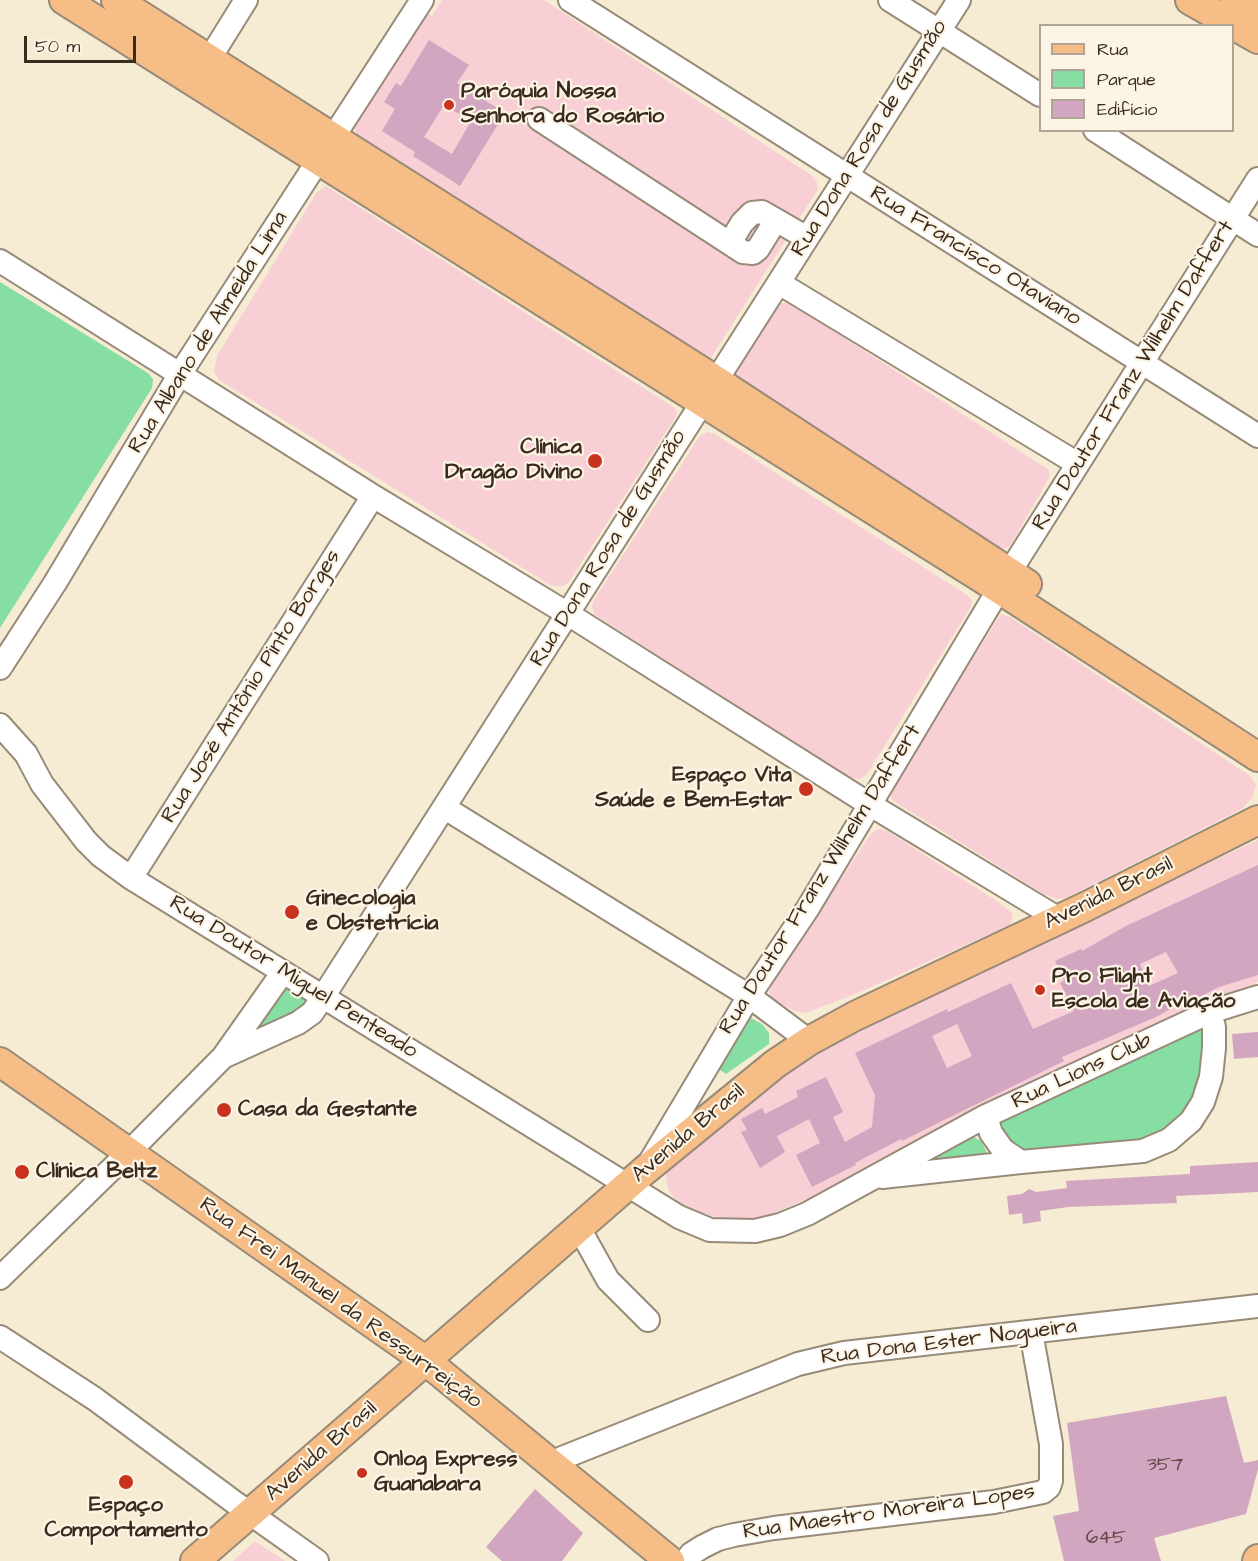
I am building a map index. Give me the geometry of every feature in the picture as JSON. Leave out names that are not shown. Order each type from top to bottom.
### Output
[{"type":"main road","points":[[64,0],[320,161],[710,392]]},
{"type":"main road","points":[[116,0],[334,137],[710,392],[1004,581],[1254,750]]},
{"type":"main road","points":[[1190,0],[1232,24]]},
{"type":"main road","points":[[1234,0],[1258,13]]},
{"type":"main road","points":[[1234,25],[1258,39]]},
{"type":"main road","name":"Avenida Brasil","points":[[195,1561],[251,1515],[635,1178],[737,1093],[809,1041],[1252,823]]},
{"type":"main road","name":"Rua Frei Manuel da Ressurreição","points":[[0,1062],[426,1361],[670,1561]]},
{"type":"street","points":[[210,58],[246,0]]},
{"type":"street","name":"Rua Albano de Almeida Lima","points":[[0,668],[55,583],[180,374],[320,161],[422,0]]},
{"type":"street","name":"Rua Francisco Otaviano","points":[[570,0],[1258,436]]},
{"type":"street","points":[[890,0],[1039,94]]},
{"type":"street","name":"Rua Dona Rosa de Gusmão","points":[[223,1057],[298,1023],[312,1013],[959,0]]},
{"type":"street","points":[[539,119],[743,252],[753,253],[758,249],[776,220],[807,238]]},
{"type":"street","points":[[1098,132],[1258,235]]},
{"type":"street","name":"Rua Doutor Franz Wilhelm Daffert","points":[[635,1178],[749,996],[808,908],[1004,581],[1258,179]]},
{"type":"street","points":[[0,261],[373,496],[568,614],[869,804],[1059,919]]},
{"type":"street","points":[[779,283],[1078,464]]},
{"type":"street","name":"Rua José Antônio Pinto Borges","points":[[131,878],[373,496]]},
{"type":"street","name":"Rua Doutor Miguel Penteado","points":[[0,725],[26,754],[42,784],[86,841],[101,856],[131,878],[323,997],[635,1178]]},
{"type":"street","points":[[445,808],[749,996],[809,1041]]},
{"type":"street","name":"Rua Dona Rosa de Gusmão","points":[[0,1278],[223,1057],[283,972]]},
{"type":"street","name":"Rua Lions Club","points":[[635,1178],[679,1217],[710,1230],[755,1231],[780,1225],[807,1214],[986,1116],[1210,1012],[1258,997]]},
{"type":"street","name":"Rua Lions Club","points":[[869,1179],[1143,1151],[1169,1140],[1191,1121],[1203,1102],[1211,1077],[1214,1048],[1214,1027],[1210,1012]]},
{"type":"street","name":"Rua Lions Club","points":[[986,1116],[991,1132],[1003,1150],[1021,1162]]},
{"type":"street","points":[[579,1228],[608,1280],[648,1320]]},
{"type":"street","name":"Rua Dona Ester Nogueira","points":[[553,1466],[562,1458],[798,1364],[844,1353],[1258,1306]]},
{"type":"street","name":"Rua Maestro Moreira Lopes","points":[[686,1561],[702,1547],[718,1539],[735,1535],[774,1528],[994,1502],[1043,1492],[1051,1481],[1051,1444],[1031,1332]]},
{"type":"street","points":[[0,1337],[95,1399],[317,1561]]},
{"type":"shaded area","points":[[442,0],[544,0],[811,175],[817,182],[818,189],[709,361],[462,206],[464,202],[357,135],[354,128],[355,120],[426,13],[432,16]]},
{"type":"shaded area","points":[[326,186],[675,408],[677,413],[675,418],[564,586],[552,586],[219,380],[214,372],[217,356],[317,192]]},
{"type":"shaded area","points":[[780,304],[792,304],[1049,470],[1050,476],[1010,546],[1003,549],[995,546],[740,386],[735,380],[737,370]]},
{"type":"shaded area","points":[[707,432],[715,434],[967,595],[972,601],[970,608],[867,774],[860,779],[850,778],[595,615],[592,607],[594,600],[700,436]]},
{"type":"shaded area","points":[[1001,614],[1010,617],[1250,776],[1256,785],[1253,796],[1243,808],[1068,897],[1057,899],[1044,894],[892,800],[890,790]]},
{"type":"shaded area","points":[[878,829],[887,831],[1000,903],[1013,914],[1010,925],[860,992],[806,1013],[793,1010],[772,999],[769,992],[772,982],[871,834]]},
{"type":"shaded area","points":[[1258,840],[1258,982],[1180,1014],[1068,1065],[944,1126],[816,1195],[769,1215],[748,1221],[730,1220],[692,1211],[670,1193],[666,1175],[669,1166],[794,1065],[1046,939]]},
{"type":"shaded area","points":[[255,1541],[285,1561],[233,1561]]},
{"type":"green space","points":[[0,282],[148,373],[153,379],[152,388],[0,628]]},
{"type":"green space","points":[[287,986],[308,1000],[306,1005],[248,1039]]},
{"type":"green space","points":[[751,1018],[762,1024],[769,1033],[769,1044],[726,1074],[717,1068],[744,1021]]},
{"type":"green space","points":[[1200,1028],[1205,1032],[1202,1072],[1193,1103],[1179,1120],[1151,1140],[1029,1151],[1013,1149],[1003,1143],[999,1123]]},
{"type":"green space","points":[[972,1136],[981,1141],[987,1153],[984,1161],[935,1164],[934,1156]]},
{"type":"building","points":[[429,40],[469,65],[457,83],[505,113],[460,186],[413,156],[415,152],[382,131],[395,109],[384,102],[396,83],[401,86]],"holes":[[[444,105],[471,121],[452,154],[424,137]]]},
{"type":"building","points":[[1258,865],[1258,975],[1219,987],[1188,1003],[1187,1000],[1156,1017],[1062,1057],[1064,1061],[902,1141],[901,1139],[812,1187],[796,1155],[820,1143],[809,1119],[777,1136],[785,1152],[760,1168],[741,1132],[747,1130],[741,1119],[762,1108],[765,1114],[798,1097],[796,1091],[826,1077],[843,1112],[833,1117],[845,1142],[872,1127],[875,1095],[855,1053],[947,1009],[948,1012],[1011,983],[1033,1029],[1074,1011],[1060,983],[1064,981],[1055,961],[1081,949],[1082,951],[1126,926]],"holes":[[[1166,952],[1178,973],[1149,986],[1140,964]],[[957,1024],[972,1056],[947,1068],[932,1036]]]},
{"type":"building","points":[[1258,1032],[1258,1057],[1234,1059],[1232,1034]]},
{"type":"building","points":[[1258,1162],[1258,1192],[1176,1196],[1177,1203],[1068,1207],[1040,1211],[1041,1221],[1023,1224],[1022,1213],[1009,1215],[1007,1196],[1022,1194],[1029,1189],[1036,1192],[1067,1188],[1066,1181],[1190,1174],[1190,1166]]},
{"type":"building","points":[[1226,1396],[1244,1463],[1258,1460],[1258,1469],[1246,1514],[1154,1538],[1161,1561],[1064,1561],[1053,1516],[1079,1511],[1067,1423]]},
{"type":"building","points":[[535,1489],[583,1533],[562,1561],[502,1561],[486,1547]]},
{"type":"place","name":"Paróquia Nossa Senhora do Rosário","points":[[449,105]]},
{"type":"place","name":"Clínica Dragão Divino","points":[[595,461]]},
{"type":"place","name":"Espaço Vita Saúde e Bem-Estar","points":[[806,789]]},
{"type":"place","name":"Ginecologia e Obstetrícia","points":[[292,912]]},
{"type":"place","name":"Pro Flight Escola de Aviação","points":[[1040,990]]},
{"type":"place","name":"Casa da Gestante","points":[[224,1110]]},
{"type":"place","name":"Clínica Beltz","points":[[22,1172]]},
{"type":"place","name":"Onlog Express Guanabara","points":[[362,1473]]},
{"type":"place","name":"Espaço Comportamento","points":[[126,1482]]}]
